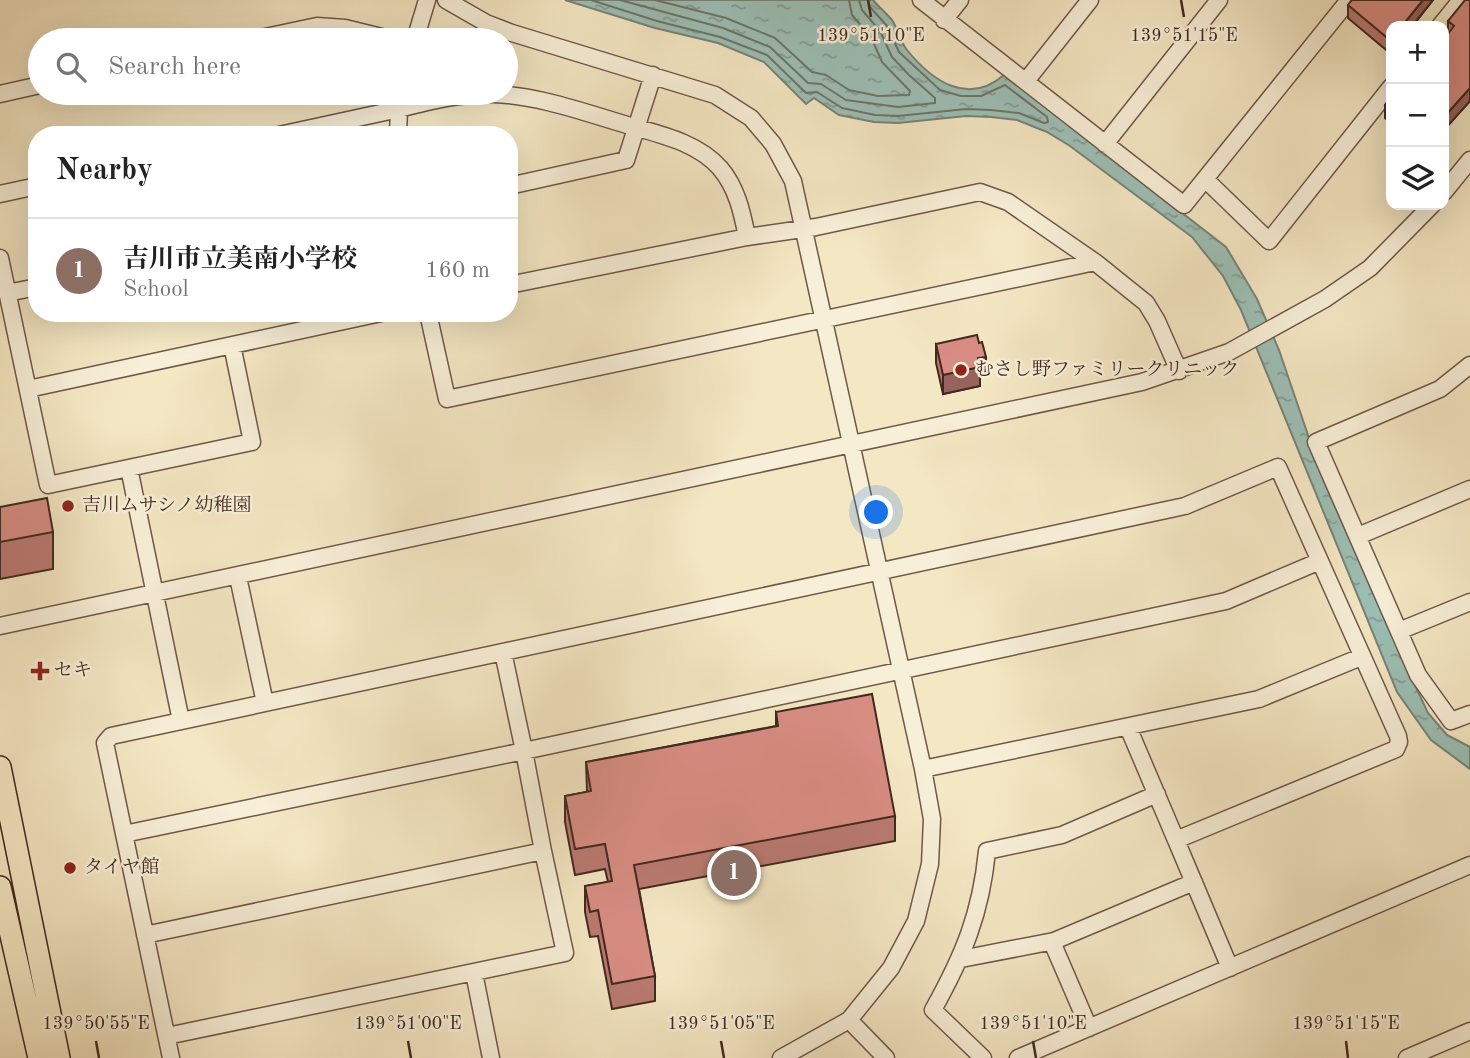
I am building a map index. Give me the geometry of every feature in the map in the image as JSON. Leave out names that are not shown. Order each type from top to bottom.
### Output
[{"type":"main road","points":[[0,767],[59,1058]]},
{"type":"main road","points":[[0,887],[9,963],[39,1058]]},
{"type":"street","points":[[418,28],[426,0]]},
{"type":"street","points":[[446,0],[485,23],[501,28]]},
{"type":"street","points":[[921,0],[1184,205],[1349,0]]},
{"type":"street","points":[[944,20],[960,0]]},
{"type":"street","points":[[1026,81],[1090,0]]},
{"type":"street","points":[[1105,144],[1219,0]]},
{"type":"street","points":[[1444,21],[1461,0]]},
{"type":"street","points":[[308,28],[345,28]]},
{"type":"street","points":[[518,33],[715,94],[751,118],[774,144],[793,181],[932,818],[930,864],[916,921],[891,968],[849,1020],[781,1058]]},
{"type":"street","points":[[518,184],[626,160],[653,75]]},
{"type":"street","points":[[0,94],[28,88]]},
{"type":"street","points":[[1205,180],[1269,241],[1386,93]]},
{"type":"street","points":[[518,96],[554,103],[695,148],[718,166],[736,192],[747,237]]},
{"type":"street","points":[[398,126],[400,105]]},
{"type":"street","points":[[321,126],[417,105]]},
{"type":"street","points":[[1464,180],[1470,160]]},
{"type":"street","points":[[0,194],[28,188]]},
{"type":"street","points":[[518,283],[980,192],[1009,202],[1095,262],[1146,303],[1179,371]]},
{"type":"street","points":[[0,626],[852,446],[1103,391],[1179,371],[1229,352],[1280,326],[1370,268],[1427,210]]},
{"type":"street","points":[[0,258],[48,485],[252,442],[232,345]]},
{"type":"street","points":[[430,322],[447,399],[1095,262]]},
{"type":"street","points":[[7,293],[28,289]]},
{"type":"street","points":[[27,389],[339,322]]},
{"type":"street","points":[[1470,365],[1440,388],[1316,442],[1418,675],[1451,721],[1470,714]]},
{"type":"street","points":[[171,1058],[105,743],[111,736],[1185,506],[1278,467],[1399,742],[1396,748],[1176,840]]},
{"type":"street","points":[[129,468],[181,721]]},
{"type":"street","points":[[1358,536],[1470,489]]},
{"type":"street","points":[[124,834],[1226,601],[1320,561]]},
{"type":"street","points":[[238,577],[265,703]]},
{"type":"street","points":[[1399,631],[1470,601]]},
{"type":"street","points":[[167,1036],[565,953],[503,652]]},
{"type":"street","points":[[923,769],[1259,699],[1361,657]]},
{"type":"street","points":[[1128,727],[1230,968]]},
{"type":"street","points":[[983,1058],[933,1010],[961,959],[969,937],[982,891],[987,851],[1062,835],[1157,794]]},
{"type":"street","points":[[145,935],[543,851]]},
{"type":"street","points":[[1018,1058],[1052,1051],[1089,1028],[1470,865]]},
{"type":"street","points":[[961,959],[1052,942],[1194,882]]},
{"type":"street","points":[[1052,942],[1089,1028]]},
{"type":"street","points":[[474,973],[491,1058]]},
{"type":"street","points":[[849,1020],[886,1058]]},
{"type":"street","points":[[1407,1058],[1470,1031]]},
{"type":"water","points":[[565,0],[873,0],[892,20],[907,50],[939,80],[951,86],[977,89],[1004,75],[1226,247],[1257,299],[1279,350],[1323,479],[1406,666],[1428,713],[1447,735],[1470,747],[1470,769],[1431,740],[1397,692],[1241,310],[1223,276],[1192,237],[1070,146],[1047,132],[1017,120],[966,116],[898,123],[874,122],[839,115],[814,98],[806,104],[764,62],[718,43],[655,28]]},
{"type":"building","points":[[1352,0],[1423,0],[1406,21],[1386,21],[1386,37],[1348,5]]},
{"type":"building","points":[[1465,0],[1470,0],[1470,88],[1449,111],[1449,32],[1454,26],[1448,21]]},
{"type":"building","points":[[977,335],[986,357],[978,358],[980,367],[943,375],[936,344]]},
{"type":"building","points":[[47,498],[53,532],[0,542],[0,507]]},
{"type":"building","points":[[872,694],[895,816],[634,865],[655,976],[612,984],[598,910],[590,912],[585,886],[612,881],[605,844],[575,849],[565,796],[591,791],[586,762],[778,726],[776,712]]},
{"type":"place","name":"むさし野ファミリークリニック","points":[[961,370]]},
{"type":"place","name":"吉川ムサシノ幼稚園","points":[[68,506]]},
{"type":"place","name":"セキ","points":[[40,671]]},
{"type":"place","name":"タイヤ館","points":[[70,868]]},
{"type":"place","name":"吉川市立美南小学校","points":[[734,873]]}]
